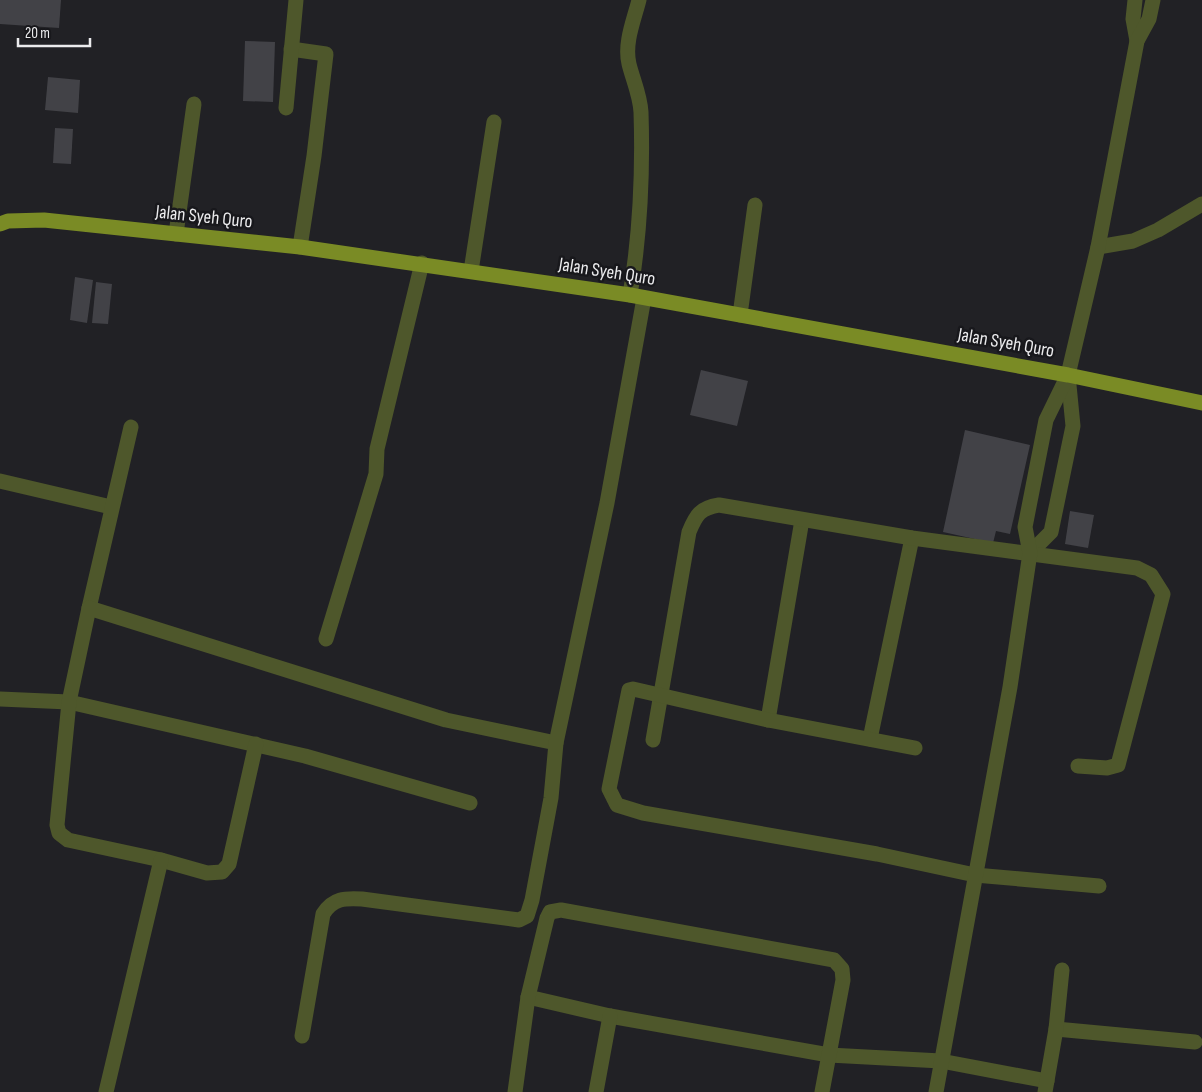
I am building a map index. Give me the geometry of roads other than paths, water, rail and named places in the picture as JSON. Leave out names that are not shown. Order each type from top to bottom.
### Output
[{"type":"main road","name":"Jalan Syeh Quro","points":[[0,224],[8,221],[44,220],[300,247],[422,263],[637,296],[1068,375],[1202,403]]},
{"type":"street","points":[[286,108],[296,0]]},
{"type":"street","points":[[302,1036],[323,914],[328,906],[337,900],[346,898],[362,899],[519,920],[527,916],[551,798],[556,743],[607,503],[637,296],[642,141],[640,102],[628,63],[628,44],[638,0]]},
{"type":"street","points":[[1135,0],[1133,19],[1138,41]]},
{"type":"street","points":[[936,1092],[1010,687],[1030,553],[1025,527],[1046,420],[1068,375],[1098,247],[1138,41],[1149,19],[1153,0]]},
{"type":"street","points":[[291,49],[326,54],[314,156],[300,247]]},
{"type":"street","points":[[176,234],[194,104]]},
{"type":"street","points":[[471,271],[494,122]]},
{"type":"street","points":[[1098,247],[1133,240],[1158,230],[1202,204]]},
{"type":"street","points":[[740,315],[756,205]]},
{"type":"street","points":[[326,639],[376,474],[377,449],[422,263]]},
{"type":"street","points":[[1030,553],[1051,532],[1073,426],[1068,375]]},
{"type":"street","points":[[131,427],[111,508],[70,702],[57,824],[59,833],[68,840],[161,860],[207,873],[217,873],[226,868],[256,744]]},
{"type":"street","points":[[0,481],[111,508]]},
{"type":"street","points":[[653,740],[689,532],[695,518],[706,507],[718,505],[912,538],[1138,568],[1151,575],[1163,594],[1118,765],[1107,768],[1078,766]]},
{"type":"street","points":[[768,720],[802,520]]},
{"type":"street","points":[[870,739],[912,538]]},
{"type":"street","points":[[89,608],[428,714],[556,743]]},
{"type":"street","points":[[915,748],[768,720],[661,696],[639,689],[628,690],[609,789],[617,805],[643,813],[877,854],[975,875],[1099,886]]},
{"type":"street","points":[[0,699],[70,702],[305,756],[470,803]]},
{"type":"street","points":[[106,1092],[161,860]]},
{"type":"street","points":[[515,1092],[528,997],[547,918],[550,912],[556,910],[834,960],[842,969],[843,980],[822,1092]]},
{"type":"street","points":[[528,997],[610,1016],[829,1055],[942,1061],[1046,1086],[1056,1029],[1062,970]]},
{"type":"street","points":[[596,1092],[610,1016]]},
{"type":"street","points":[[1056,1029],[1195,1042]]}]
